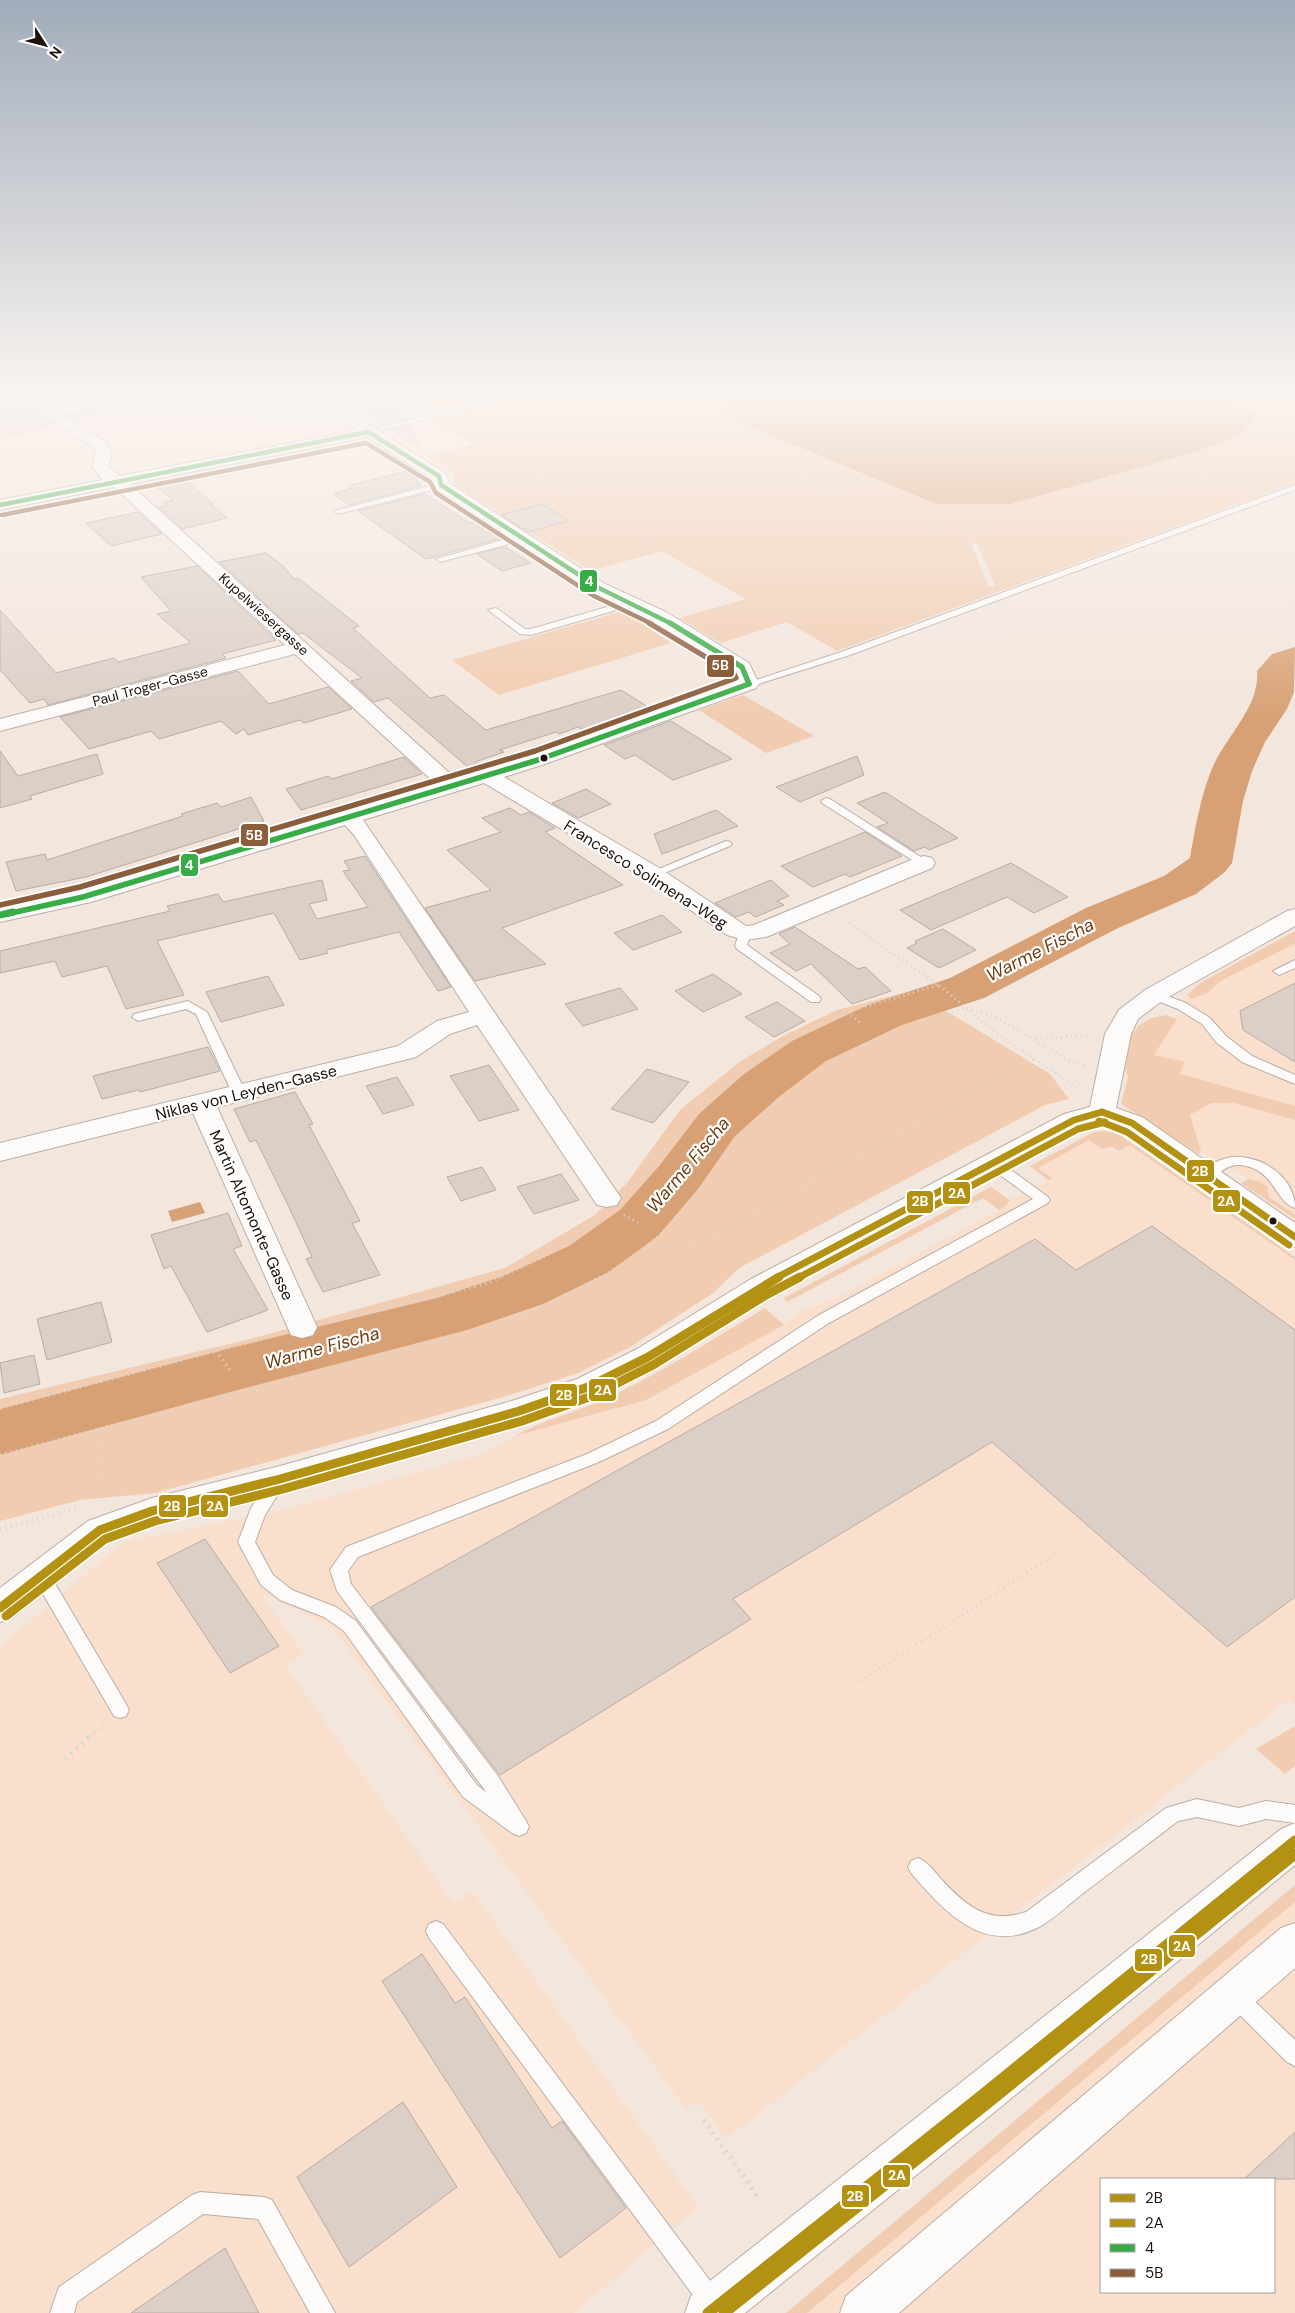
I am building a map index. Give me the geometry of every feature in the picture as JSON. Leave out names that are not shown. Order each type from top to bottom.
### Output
[{"type":"street","points":[[0,505],[21,501]]},
{"type":"street","name":"Kupelwiesergasse","points":[[139,501],[450,785]]},
{"type":"street","points":[[0,916],[83,897],[538,760],[749,684],[742,667],[659,616],[626,602],[600,588],[465,501]]},
{"type":"street","name":"Paul Troger-Gasse","points":[[0,725],[300,647]]},
{"type":"street","name":"Francesco Solimena-Weg","points":[[486,775],[653,874],[735,930],[745,933],[758,932],[924,863]]},
{"type":"street","points":[[348,816],[362,832],[612,1204]]},
{"type":"street","points":[[1102,1112],[1118,1034],[1128,1015],[1154,995],[1295,916]]},
{"type":"street","name":"Niklas von Leyden-Gasse","points":[[0,1152],[407,1052],[447,1026],[484,1016]]},
{"type":"street","name":"Martin Altomonte-Gasse","points":[[202,1102],[302,1328]]},
{"type":"street","points":[[0,1608],[100,1530],[152,1511],[280,1479],[519,1411],[588,1387],[648,1357],[762,1286],[1074,1120],[1102,1112],[1132,1123],[1205,1176],[1295,1236]]},
{"type":"street","points":[[712,2310],[990,2089],[1295,1841]]},
{"type":"street","points":[[863,2313],[1295,1942]]},
{"type":"lane","points":[[338,511],[378,501]]},
{"type":"lane","points":[[749,684],[847,653],[1258,501]]},
{"type":"lane","points":[[440,559],[521,538]]},
{"type":"lane","points":[[493,610],[523,632],[531,632],[626,602]]},
{"type":"lane","points":[[826,801],[924,863]]},
{"type":"lane","points":[[653,874],[726,844]]},
{"type":"lane","points":[[745,933],[741,946],[815,999]]},
{"type":"lane","points":[[1279,972],[1295,964]]},
{"type":"lane","points":[[1154,995],[1182,1006],[1206,1021],[1221,1039],[1247,1059],[1295,1080]]},
{"type":"lane","points":[[138,1017],[188,1005],[201,1012],[239,1093]]},
{"type":"lane","points":[[1205,1176],[1225,1162],[1244,1161],[1262,1167],[1278,1180],[1286,1198],[1295,1203]]},
{"type":"lane","points":[[280,1479],[256,1513],[246,1542],[267,1580],[286,1594],[330,1612],[350,1626],[470,1791],[519,1827],[491,1782],[343,1586],[339,1570],[352,1552],[593,1458],[662,1424],[824,1319],[1043,1200],[994,1164]]},
{"type":"lane","points":[[41,1575],[120,1710]]},
{"type":"lane","points":[[918,1867],[959,1913],[984,1924],[1007,1927],[1032,1920],[1173,1814],[1197,1808],[1239,1817],[1266,1810],[1295,1814]]},
{"type":"lane","points":[[436,1931],[712,2310]]},
{"type":"lane","points":[[1235,1995],[1295,2056]]},
{"type":"lane","points":[[62,2313],[67,2296],[200,2203],[264,2208],[323,2313]]},
{"type":"path","points":[[581,501],[847,653]]},
{"type":"path","points":[[852,501],[904,524],[931,530],[972,532],[1031,525],[1122,501]]},
{"type":"path","points":[[972,532],[997,598]]},
{"type":"path","points":[[823,905],[939,985],[964,1008],[1082,1092],[1102,1112]]},
{"type":"path","points":[[0,1408],[302,1328],[485,1284],[546,1256],[612,1204],[700,1108],[772,1049],[847,1012],[939,985]]},
{"type":"path","points":[[0,1455],[473,1332],[544,1307],[598,1279],[645,1248],[687,1210],[745,1135],[779,1100],[814,1074],[857,1050],[964,1008],[998,1018],[1071,1062],[1110,1075]]},
{"type":"path","points":[[847,1012],[862,1024]]},
{"type":"path","points":[[1034,1039],[1118,1034]]},
{"type":"path","points":[[645,1248],[699,1244],[1034,1059]]},
{"type":"path","points":[[216,1351],[230,1370]]},
{"type":"path","points":[[101,1429],[104,1501]]},
{"type":"path","points":[[861,1681],[1057,1553]]},
{"type":"path","points":[[65,1759],[120,1710]]},
{"type":"path","points":[[704,2120],[758,2197]]},
{"type":"shaded area","points":[[481,501],[1246,501],[837,651],[787,622],[721,643],[679,618],[746,599],[662,551],[590,571]],"holes":[[[971,543],[977,543],[995,585],[989,587]]]},
{"type":"shaded area","points":[[929,501],[1021,501],[1010,504],[936,504]]},
{"type":"shaded area","points":[[623,611],[671,643],[499,695],[452,660]]},
{"type":"shaded area","points":[[743,695],[814,736],[766,753],[699,710]]},
{"type":"shaded area","points":[[1295,931],[1295,1106],[1179,1074],[1185,1063],[1154,1055],[1177,1019],[1187,995],[1200,983]]},
{"type":"shaded area","points":[[1295,931],[1295,944],[1222,980],[1207,993],[1192,999],[1187,995],[1200,983]]},
{"type":"shaded area","points":[[923,988],[930,993],[943,1009],[1050,1074],[1069,1099],[1045,1105],[739,1268],[713,1293],[630,1347],[578,1373],[510,1395],[155,1493],[80,1500],[0,1521],[0,1399],[258,1337],[505,1268],[595,1215],[627,1183],[680,1110],[741,1061],[783,1036],[837,1010]]},
{"type":"shaded area","points":[[1166,1015],[1177,1019],[1154,1055],[1185,1062],[1180,1074],[1295,1106],[1295,1120],[1234,1103],[1212,1103],[1190,1115],[1201,1151],[1199,1154],[1121,1104],[1128,1077],[1125,1069],[1131,1036],[1139,1025],[1152,1018]]},
{"type":"shaded area","points":[[1212,1103],[1234,1103],[1295,1120],[1295,1215],[1268,1197],[1269,1192],[1258,1181],[1249,1179],[1201,1151],[1190,1115]]},
{"type":"shaded area","points":[[1094,1132],[1117,1133],[1295,1257],[1295,1260],[1130,1145],[1119,1151],[1112,1147],[1102,1149],[1089,1140],[1038,1168],[1053,1179],[1048,1180],[1030,1166]]},
{"type":"shaded area","points":[[1089,1140],[1106,1152],[1111,1150],[1116,1153],[1130,1145],[1295,1260],[1295,1705],[1289,1699],[726,2139],[698,2101],[686,2109],[332,1627],[259,1592],[304,1654],[286,1666],[453,1903],[472,1891],[698,2207],[574,2313],[0,2313],[0,1647],[124,1542],[279,1511],[480,1455],[515,1436],[646,1400],[784,1325],[799,1312],[835,1299],[999,1210],[1007,1205],[1009,1200],[1052,1179],[1038,1168]]},
{"type":"shaded area","points":[[1249,1179],[1267,1186],[1269,1197],[1295,1215],[1295,1219],[1241,1183]]},
{"type":"shaded area","points":[[991,1187],[1009,1200],[1007,1205],[999,1210],[983,1198],[787,1302],[784,1298]]},
{"type":"shaded area","points":[[200,1202],[205,1213],[172,1222],[168,1211]]},
{"type":"shaded area","points":[[765,1308],[784,1325],[646,1400],[515,1436],[536,1425],[592,1405],[624,1390],[686,1356]]},
{"type":"shaded area","points":[[1295,1726],[1295,1766],[1285,1774],[1256,1749]]},
{"type":"shaded area","points":[[1295,1885],[1295,1902],[807,2313],[786,2313]]},
{"type":"shaded area","points":[[1295,1902],[1295,2313],[807,2313]]},
{"type":"building","points":[[209,501],[227,518],[182,529],[159,507],[167,505],[164,502]]},
{"type":"building","points":[[343,501],[364,501],[349,505]]},
{"type":"building","points":[[398,501],[436,501],[469,523],[480,520],[506,537],[426,559],[358,511]]},
{"type":"building","points":[[542,504],[569,521],[528,532],[501,515]]},
{"type":"building","points":[[138,512],[162,534],[111,546],[86,523]]},
{"type":"building","points":[[505,547],[531,563],[502,571],[477,554]]},
{"type":"building","points":[[266,553],[283,566],[294,579],[298,578],[359,626],[353,628],[430,698],[444,695],[486,730],[621,690],[653,710],[588,733],[578,727],[500,750],[504,752],[478,761],[470,769],[388,698],[374,702],[351,681],[362,678],[303,633],[298,634],[219,562]]},
{"type":"building","points":[[197,566],[276,640],[222,654],[226,658],[48,705],[44,699],[30,703],[0,670],[0,610],[56,673],[114,658],[118,662],[191,643],[157,614],[171,611],[141,577]]},
{"type":"building","points":[[238,671],[269,704],[328,687],[352,709],[304,723],[300,720],[248,735],[244,729],[236,734],[221,721],[159,739],[151,731],[89,749],[60,717]]},
{"type":"building","points":[[671,721],[732,759],[673,780],[635,755],[625,759],[604,745]]},
{"type":"building","points":[[0,751],[18,776],[97,754],[103,774],[30,796],[32,799],[0,808]]},
{"type":"building","points":[[857,756],[864,775],[800,802],[776,787]]},
{"type":"building","points":[[404,757],[422,774],[301,810],[286,789],[328,776],[332,779]]},
{"type":"building","points":[[586,789],[611,804],[578,818],[552,803]]},
{"type":"building","points":[[885,792],[958,838],[929,850],[925,847],[914,851],[877,827],[888,823],[857,803]]},
{"type":"building","points":[[251,797],[264,821],[86,877],[16,891],[6,862],[45,854],[47,860],[183,816],[181,814],[217,803],[221,807]]},
{"type":"building","points":[[510,808],[521,815],[529,812],[555,828],[545,832],[623,885],[502,928],[546,964],[475,981],[425,908],[491,890],[447,850],[501,832],[482,818]]},
{"type":"building","points":[[716,810],[738,826],[662,854],[654,834]]},
{"type":"building","points":[[865,832],[902,856],[850,877],[845,874],[813,887],[781,866]]},
{"type":"building","points":[[365,856],[451,987],[438,991],[399,932],[326,950],[328,953],[300,960],[274,913],[157,941],[184,995],[126,1009],[107,966],[62,977],[55,961],[0,973],[0,951],[170,911],[167,906],[218,894],[223,902],[322,880],[327,900],[309,904],[317,919],[368,907],[343,871],[350,870],[344,861]]},
{"type":"building","points":[[1011,863],[1068,897],[1034,913],[1007,897],[931,930],[900,910]]},
{"type":"building","points":[[771,880],[789,896],[777,901],[784,905],[755,917],[749,912],[736,917],[715,903]]},
{"type":"building","points":[[662,915],[682,932],[633,950],[614,933]]},
{"type":"building","points":[[795,927],[858,969],[865,967],[891,991],[852,1004],[811,964],[796,971],[770,953],[790,944],[779,934]]},
{"type":"building","points":[[943,929],[976,950],[939,968],[907,948],[917,943],[915,941]]},
{"type":"building","points":[[713,974],[742,994],[703,1012],[675,991]]},
{"type":"building","points":[[268,976],[284,1005],[221,1022],[206,992]]},
{"type":"building","points":[[1295,983],[1295,1062],[1243,1030],[1240,1011]]},
{"type":"building","points":[[620,988],[638,1009],[583,1026],[565,1004]]},
{"type":"building","points":[[777,1002],[805,1021],[774,1037],[745,1017]]},
{"type":"building","points":[[208,1047],[220,1071],[140,1092],[139,1090],[102,1099],[93,1076]]},
{"type":"building","points":[[489,1065],[519,1110],[479,1121],[450,1076]]},
{"type":"building","points":[[647,1069],[689,1082],[653,1123],[611,1109]]},
{"type":"building","points":[[397,1077],[414,1105],[383,1114],[366,1086]]},
{"type":"building","points":[[295,1092],[313,1124],[309,1125],[360,1221],[352,1223],[380,1275],[323,1292],[306,1259],[312,1257],[288,1205],[256,1140],[250,1142],[234,1109]]},
{"type":"building","points":[[482,1167],[496,1190],[461,1201],[447,1177]]},
{"type":"building","points":[[561,1174],[579,1200],[534,1214],[517,1187]]},
{"type":"building","points":[[228,1213],[242,1246],[233,1249],[268,1310],[207,1332],[171,1266],[164,1269],[151,1235]]},
{"type":"building","points":[[1152,1226],[1295,1330],[1295,1597],[1227,1647],[992,1442],[733,1599],[751,1619],[500,1775],[371,1607],[1035,1239],[1076,1270]]},
{"type":"building","points":[[101,1302],[112,1342],[47,1360],[37,1319]]},
{"type":"building","points":[[34,1355],[40,1384],[4,1393],[0,1363]]},
{"type":"building","points":[[205,1539],[279,1646],[230,1673],[157,1563]]},
{"type":"building","points":[[422,1954],[455,2003],[465,1997],[552,2128],[562,2121],[626,2208],[560,2258],[382,1981]]},
{"type":"building","points":[[403,2102],[457,2187],[349,2267],[297,2177]]},
{"type":"building","points":[[1295,2132],[1295,2179],[1245,2178]]},
{"type":"building","points":[[225,2248],[259,2313],[131,2313]]},
{"type":"waterway","name":"Warme Fischa","points":[[0,1432],[230,1370],[447,1316],[523,1290],[589,1259],[639,1223],[679,1177],[717,1125],[762,1085],[809,1051],[885,1015],[967,988],[1102,918],[1180,885],[1210,863],[1222,801],[1231,771],[1245,742],[1272,701],[1276,692],[1276,671],[1285,662],[1295,658]]},
{"type":"transit line","name":"4","points":[[0,505],[20,501]]},
{"type":"transit line","name":"5B","points":[[2,515],[73,501]]},
{"type":"transit line","name":"5B","points":[[0,905],[80,887],[535,751],[736,678],[734,674],[654,625],[594,596],[448,501]]},
{"type":"transit line","name":"4","points":[[465,501],[599,588],[659,616],[742,667],[749,684]]},
{"type":"transit line","name":"4","points":[[0,915],[83,897],[538,760],[749,684]]},
{"type":"transit line","name":"2B","points":[[1102,1112],[1132,1123],[1295,1237]]},
{"type":"transit line","name":"2B","points":[[0,1608],[100,1530],[152,1511],[280,1479],[519,1411],[588,1387],[648,1357],[761,1286],[1074,1120],[1102,1112]]},
{"type":"transit line","name":"2A","points":[[1099,1121],[1127,1132],[1289,1245]]},
{"type":"transit line","name":"2A","points":[[6,1616],[105,1539],[155,1521],[283,1489],[522,1421],[592,1396],[653,1365],[766,1295],[1078,1129],[1105,1122]]},
{"type":"transit line","name":"2B","points":[[708,2313],[982,2095],[1295,1841]]},
{"type":"transit line","name":"2A","points":[[724,2313],[988,2103],[1295,1854]]}]
